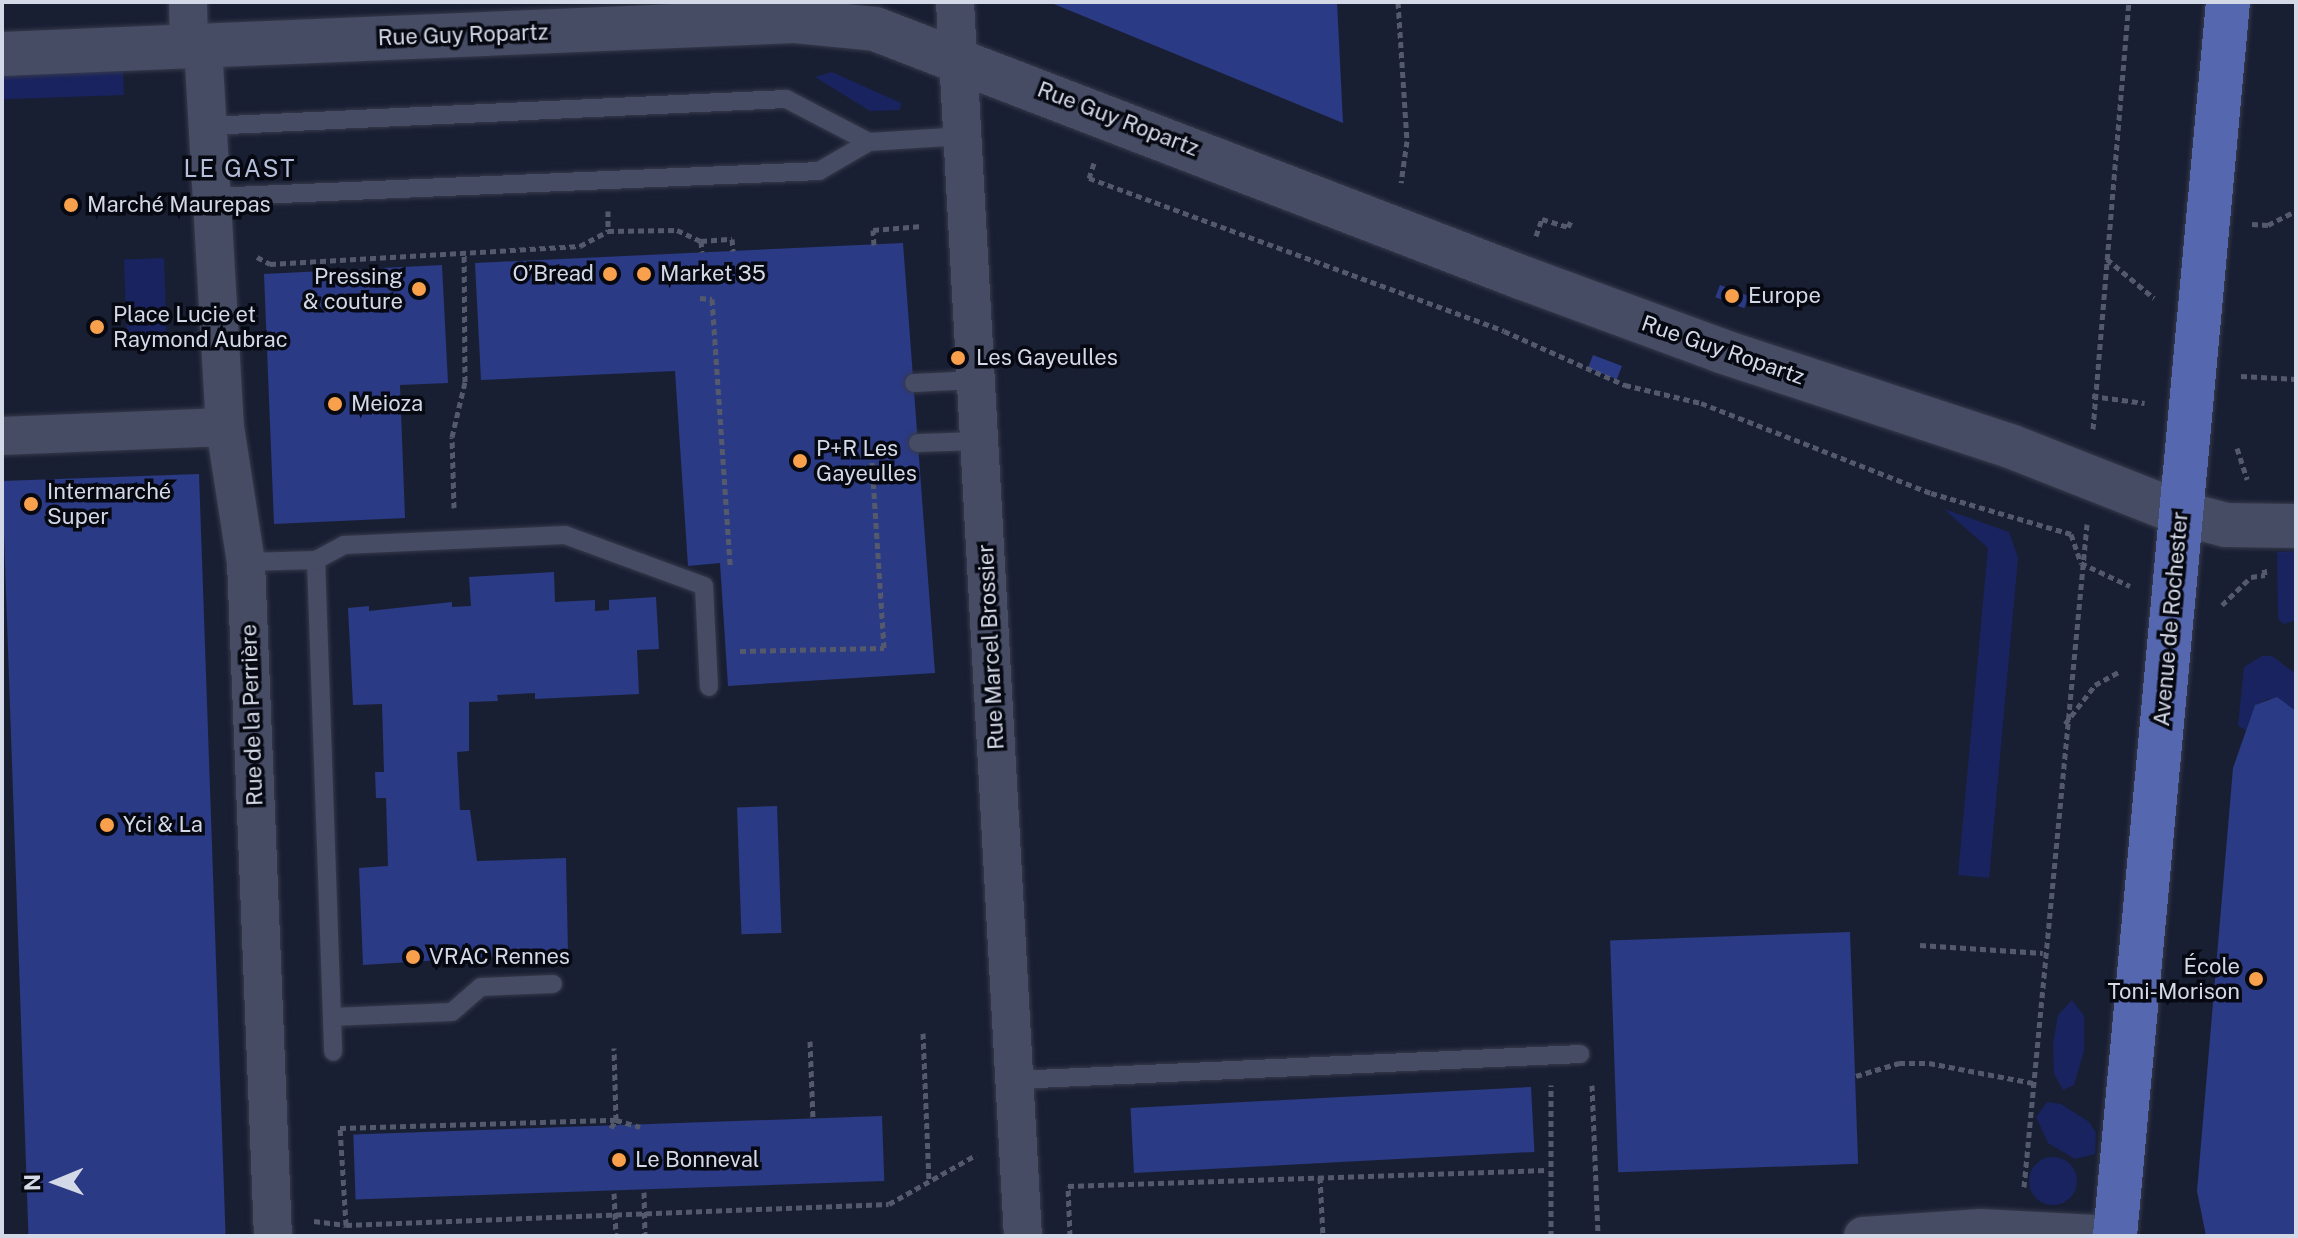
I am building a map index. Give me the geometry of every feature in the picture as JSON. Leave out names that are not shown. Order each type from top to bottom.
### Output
[{"type":"main road","name":"Avenue de Rochester","points":[[2115,1235],[2228,2]]},
{"type":"street","points":[[188,2],[207,126],[210,197]]},
{"type":"street","name":"Rue Marcel Brossier","points":[[955,2],[1023,1236]]},
{"type":"street","name":"Rue Guy Ropartz","points":[[2,54],[795,21],[875,29],[958,58],[1721,351],[2010,446],[2180,513],[2226,525],[2296,526]]},
{"type":"street","name":"Rue de la Perrière","points":[[210,197],[225,427],[246,562],[273,1236]]},
{"type":"street","points":[[2,436],[225,427]]},
{"type":"street","points":[[1863,1236],[1981,1228],[2115,1235]]},
{"type":"lane","points":[[207,126],[786,99],[869,142]]},
{"type":"lane","points":[[210,197],[819,171],[869,142],[964,136]]},
{"type":"lane","points":[[914,383],[976,380]]},
{"type":"lane","points":[[918,443],[979,441]]},
{"type":"lane","points":[[246,562],[316,560],[344,545],[565,535],[704,586],[709,687]]},
{"type":"lane","points":[[316,560],[333,1052]]},
{"type":"lane","points":[[332,1017],[452,1012],[481,987],[553,984]]},
{"type":"lane","points":[[1015,1080],[1552,1054],[1586,1061]]},
{"type":"path","points":[[1394,227],[1407,141],[1398,2]]},
{"type":"path","points":[[2093,442],[2092,396],[2129,2]]},
{"type":"path","points":[[1112,118],[1089,178],[1504,331],[1625,385],[1701,403],[1931,493],[2071,534],[2081,563],[2138,591]]},
{"type":"path","points":[[2259,225],[2296,211]]},
{"type":"path","points":[[250,252],[270,264],[580,246],[608,231]]},
{"type":"path","points":[[702,252],[701,241],[732,239],[733,251]]},
{"type":"path","points":[[454,513],[452,437],[465,382],[464,252]]},
{"type":"path","points":[[700,298],[712,299],[730,574]]},
{"type":"path","points":[[2241,388],[2242,361]]},
{"type":"path","points":[[2241,376],[2296,379]]},
{"type":"path","points":[[2092,396],[2154,404]]},
{"type":"path","points":[[2238,438],[2239,467],[2245,478],[2259,482]]},
{"type":"path","points":[[734,636],[735,651],[884,648],[872,462]]},
{"type":"path","points":[[2020,1229],[2064,725],[2089,514]]},
{"type":"path","points":[[2223,600],[2251,577]]},
{"type":"path","points":[[1920,945],[2043,953]]},
{"type":"path","points":[[923,1033],[929,1182]]},
{"type":"path","points":[[810,1041],[813,1119]]},
{"type":"path","points":[[611,1128],[616,1120],[614,1048]]},
{"type":"path","points":[[1551,1236],[1547,1170],[1552,1054]]},
{"type":"path","points":[[1586,1061],[1598,1236]]},
{"type":"path","points":[[1856,1076],[1899,1063],[1929,1063],[2033,1083]]},
{"type":"path","points":[[346,1225],[340,1128],[616,1120],[640,1127]]},
{"type":"path","points":[[319,1221],[346,1225],[889,1204],[976,1155]]},
{"type":"path","points":[[1070,1236],[1068,1186],[1547,1170]]},
{"type":"path","points":[[1320,1177],[1323,1236]]},
{"type":"path","points":[[644,1192],[645,1236]]},
{"type":"path","points":[[614,1193],[616,1236]]},
{"type":"shaded area","points":[[123,70],[124,95],[3,99],[2,74]]},
{"type":"shaded area","points":[[832,72],[901,103],[900,110],[870,111],[815,77]]},
{"type":"shaded area","points":[[164,258],[167,346],[127,347],[124,259]]},
{"type":"shaded area","points":[[1944,509],[2009,532],[2018,558],[1989,878],[1958,875],[1988,548]]},
{"type":"shaded area","points":[[2296,551],[2296,620],[2284,624],[2278,619],[2277,552]]},
{"type":"shaded area","points":[[2262,656],[2272,656],[2296,674],[2296,711],[2277,698],[2268,699],[2255,705],[2246,730],[2238,726],[2244,667]]},
{"type":"shaded area","points":[[2072,1000],[2084,1016],[2084,1051],[2074,1085],[2063,1090],[2054,1074],[2053,1044],[2058,1015]]},
{"type":"shaded area","points":[[2047,1102],[2061,1104],[2089,1122],[2096,1133],[2095,1154],[2075,1159],[2048,1143],[2036,1117]]},
{"type":"shaded area","points":[[2053,1157],[2070,1164],[2077,1181],[2070,1198],[2053,1205],[2036,1198],[2029,1181],[2036,1164]]},
{"type":"building","points":[[1049,2],[1337,2],[1343,123]]},
{"type":"building","name":"P+R Les Gayeulles","points":[[903,243],[935,673],[728,686],[720,563],[688,566],[675,371],[481,380],[475,263]]},
{"type":"building","name":"Meioza","points":[[442,265],[448,383],[400,385],[405,518],[274,524],[264,274]]},
{"type":"building","name":"Europe","points":[[1720,285],[1749,296],[1744,308],[1715,297]]},
{"type":"building","points":[[1593,355],[1622,366],[1617,379],[1588,368]]},
{"type":"building","name":"Yci & La","points":[[199,474],[226,1235],[28,1236],[2,481]]},
{"type":"building","points":[[554,572],[555,602],[595,600],[595,611],[609,610],[609,600],[656,597],[659,649],[637,650],[639,694],[535,699],[535,693],[497,695],[498,701],[469,702],[469,751],[457,752],[460,810],[470,810],[477,861],[566,858],[568,952],[363,965],[359,868],[388,866],[386,798],[376,798],[375,772],[384,772],[382,704],[353,705],[348,608],[369,606],[369,611],[452,602],[452,607],[471,606],[469,577]]},
{"type":"building","name":"École Toni-Morison","points":[[2277,697],[2296,711],[2296,1236],[2206,1236],[2197,1191],[2233,768],[2255,705]]},
{"type":"building","points":[[777,806],[781,933],[741,934],[737,807]]},
{"type":"building","points":[[1850,932],[1858,1164],[1618,1172],[1610,940]]},
{"type":"building","points":[[1531,1087],[1534,1152],[1134,1173],[1131,1108]]},
{"type":"building","name":"Le Bonneval","points":[[882,1116],[884,1181],[356,1199],[353,1134]]},
{"type":"place","name":"Marché Maurepas","points":[[71,205]]},
{"type":"place","name":"O’Bread","points":[[610,274]]},
{"type":"place","name":"Market 35","points":[[644,274]]},
{"type":"place","name":"Pressing & couture","points":[[419,289]]},
{"type":"place","name":"Europe","points":[[1732,296]]},
{"type":"place","name":"Place Lucie et Raymond Aubrac","points":[[97,327]]},
{"type":"place","name":"Les Gayeulles","points":[[958,358]]},
{"type":"place","name":"Meioza","points":[[335,404]]},
{"type":"place","name":"P+R Les Gayeulles","points":[[800,461]]},
{"type":"place","name":"Intermarché Super","points":[[31,504]]},
{"type":"place","name":"Yci & La","points":[[107,825]]},
{"type":"place","name":"VRAC Rennes","points":[[413,957]]},
{"type":"place","name":"École Toni-Morison","points":[[2256,979]]},
{"type":"place","name":"Le Bonneval","points":[[619,1160]]},
{"type":"district","name":"LE GAST","points":[[240,169]]}]
